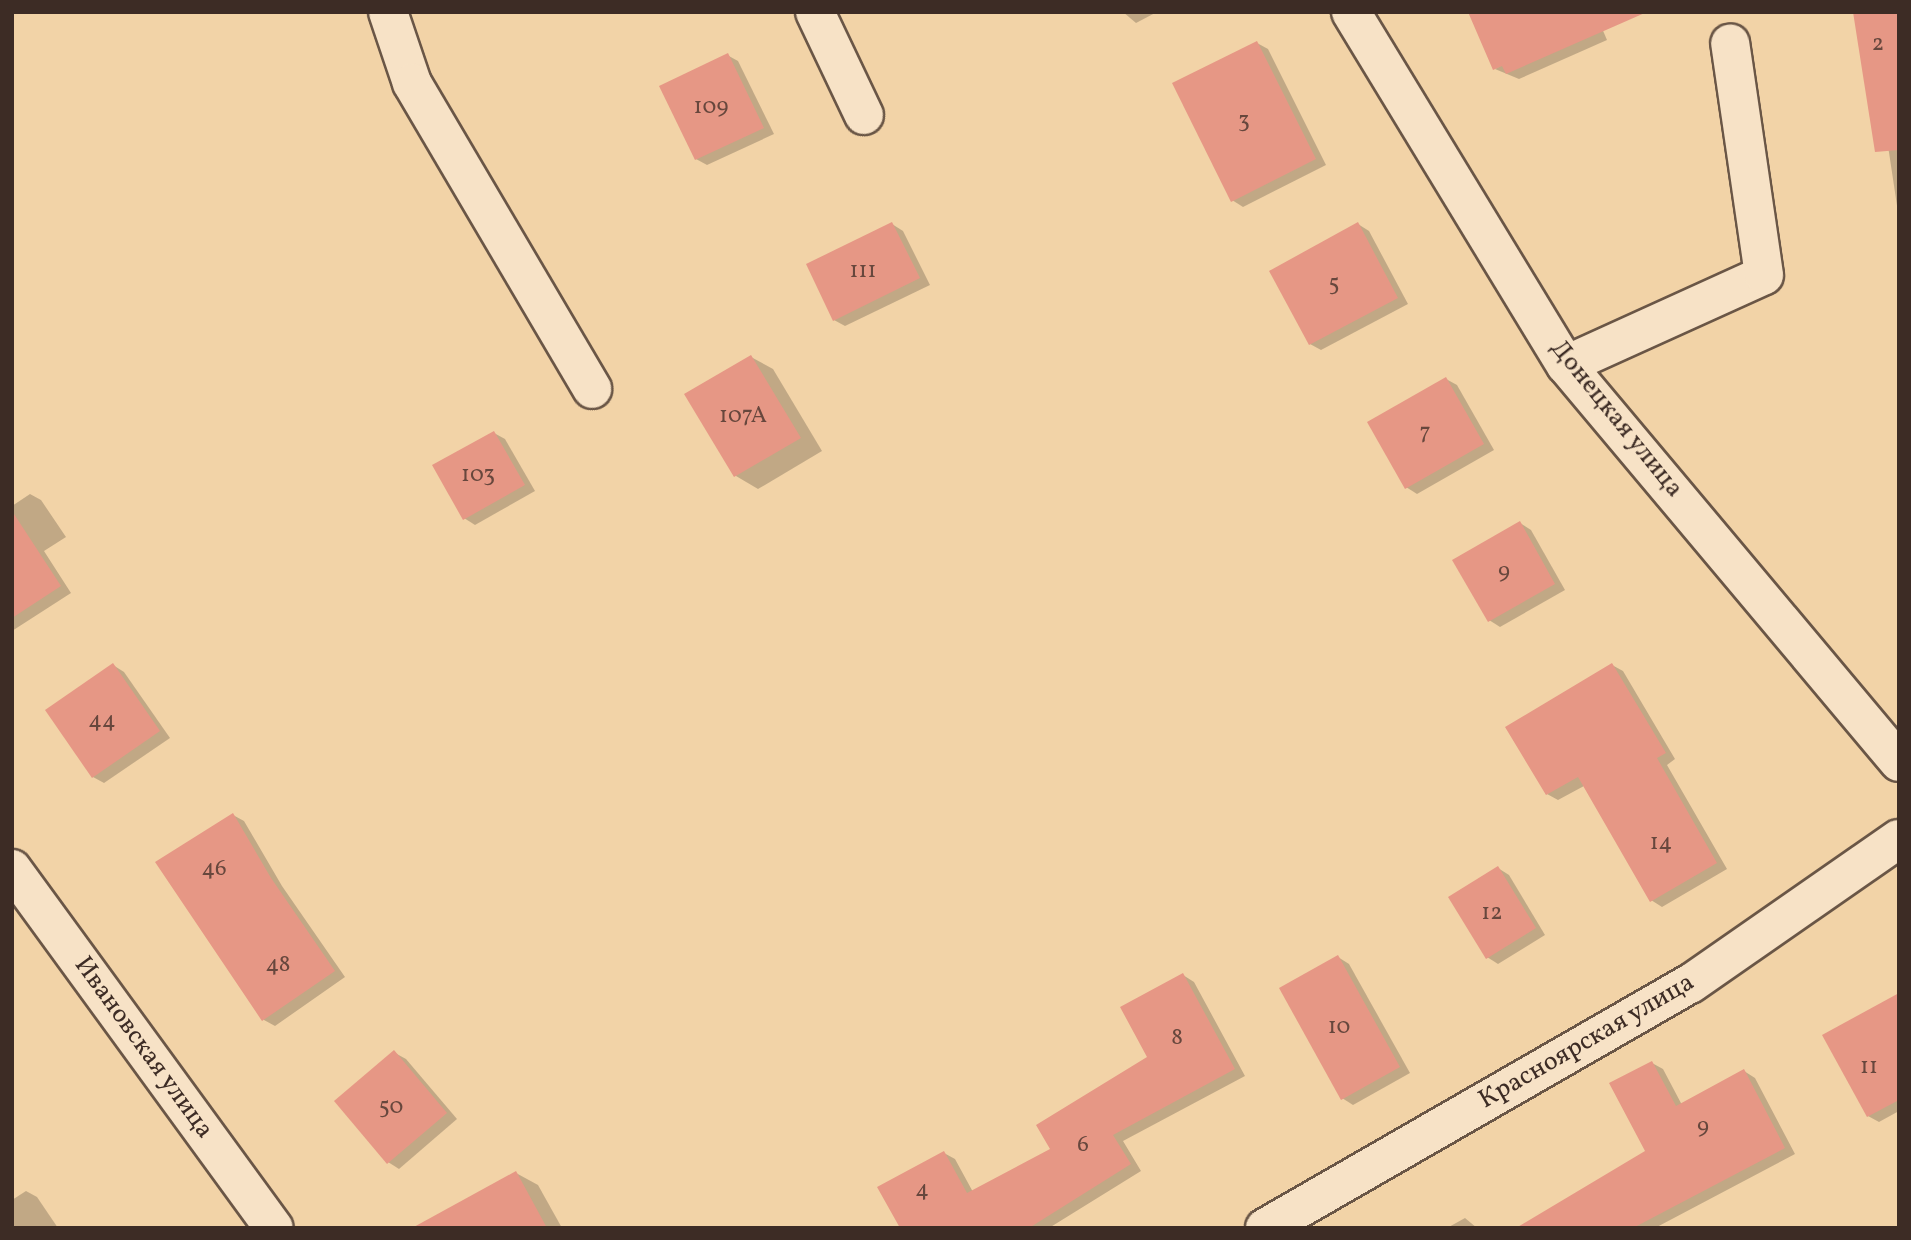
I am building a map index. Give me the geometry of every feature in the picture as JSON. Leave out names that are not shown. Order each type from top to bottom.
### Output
[{"type":"street","points":[[388,12],[412,83],[592,389]]},
{"type":"street","points":[[815,12],[864,115]]},
{"type":"street","name":"Донецкая улица","points":[[1350,12],[1566,365],[1899,762]]},
{"type":"street","points":[[1566,365],[1764,275],[1730,43]]},
{"type":"street","name":"Красноярская улица","points":[[1265,1228],[1690,984],[1899,839]]},
{"type":"street","name":"Ивановская улица","points":[[12,869],[274,1228]]},
{"type":"building","points":[[1468,12],[1647,12],[1506,74],[1502,66],[1493,70]]},
{"type":"building","points":[[1853,12],[1899,12],[1899,150],[1875,152]]},
{"type":"building","points":[[1257,41],[1316,159],[1231,202],[1172,83]]},
{"type":"building","points":[[728,53],[764,128],[695,160],[659,86]]},
{"type":"building","points":[[892,222],[920,278],[833,321],[806,264]]},
{"type":"building","points":[[1358,222],[1398,298],[1309,345],[1269,271]]},
{"type":"building","points":[[751,355],[801,438],[734,477],[684,394]]},
{"type":"building","points":[[1446,377],[1484,444],[1405,489],[1367,422]]},
{"type":"building","points":[[494,431],[525,485],[463,520],[432,465]]},
{"type":"building","points":[[12,511],[61,586],[12,618]]},
{"type":"building","points":[[1520,521],[1555,584],[1488,622],[1452,560]]},
{"type":"building","points":[[113,663],[160,731],[92,778],[45,710]]},
{"type":"building","points":[[1612,663],[1666,753],[1657,758],[1717,863],[1650,902],[1578,777],[1546,795],[1505,727]]},
{"type":"building","points":[[233,813],[271,878],[335,971],[262,1021],[155,862]]},
{"type":"building","points":[[1498,866],[1536,928],[1486,959],[1448,897]]},
{"type":"building","points":[[1338,955],[1400,1067],[1341,1100],[1279,988]]},
{"type":"building","points":[[1183,973],[1235,1069],[1113,1135],[1131,1164],[1029,1228],[900,1228],[877,1187],[944,1151],[967,1193],[1050,1149],[1036,1125],[1147,1057],[1120,1007]]},
{"type":"building","points":[[1899,993],[1899,1100],[1867,1117],[1822,1035]]},
{"type":"building","points":[[394,1050],[447,1113],[387,1164],[334,1101]]},
{"type":"building","points":[[1652,1061],[1676,1106],[1744,1069],[1785,1148],[1633,1228],[1516,1228],[1645,1151],[1609,1083]]},
{"type":"building","points":[[516,1171],[547,1228],[412,1228]]}]
